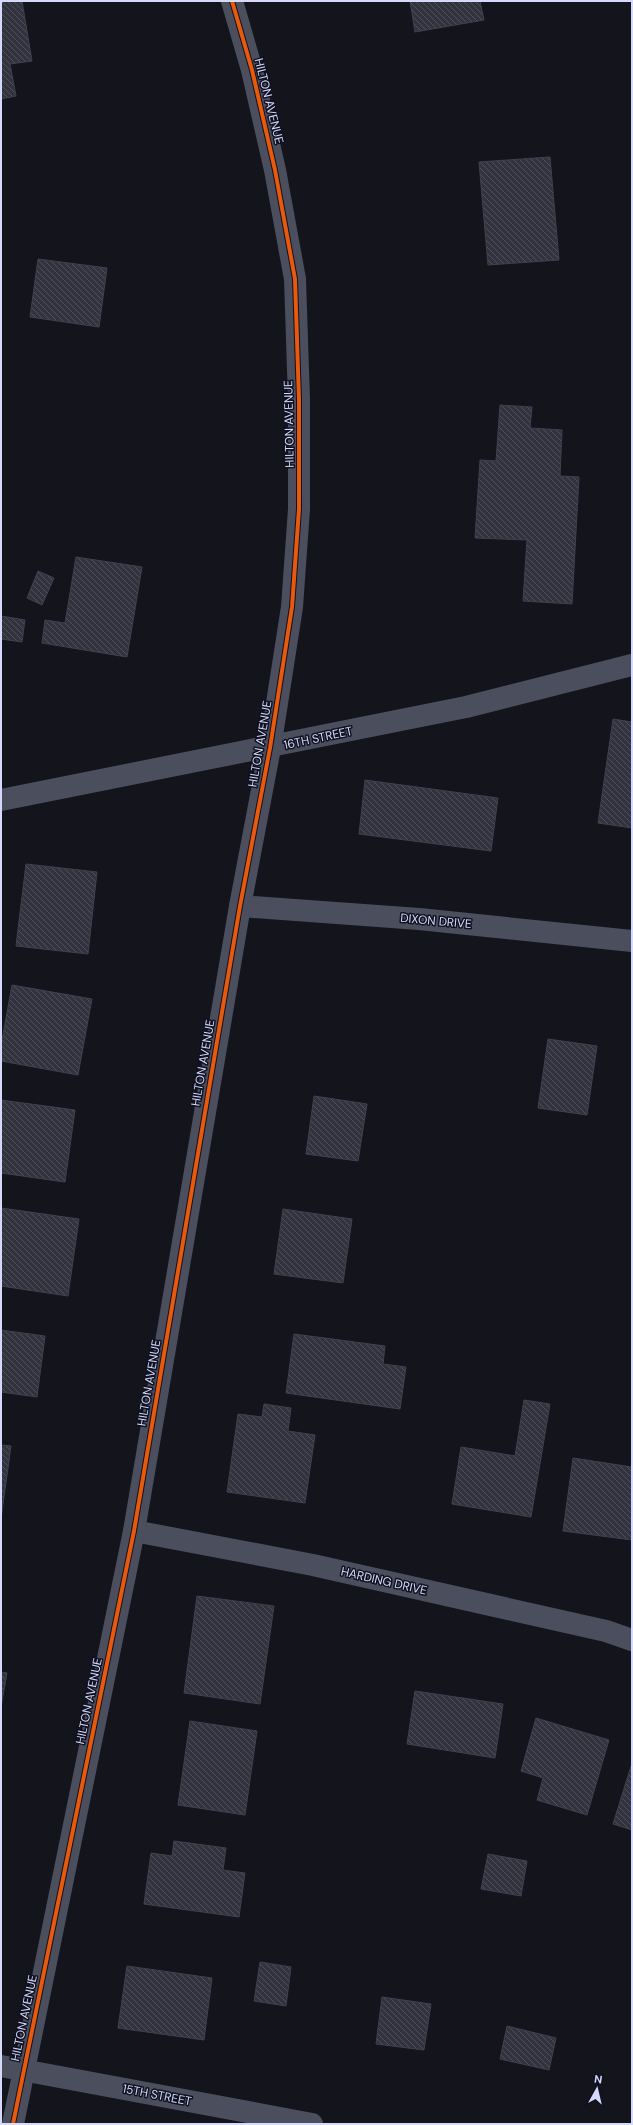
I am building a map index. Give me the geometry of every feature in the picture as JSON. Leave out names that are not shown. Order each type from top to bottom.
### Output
[{"type":"street","name":"HILTON AVENUE","points":[[13,2124],[134,1531],[240,906],[270,748],[292,607],[299,509],[299,400],[295,279],[275,170],[252,70],[232,1]]},
{"type":"street","name":"16TH STREET","points":[[1,800],[270,748],[466,707],[632,665]]},
{"type":"street","name":"DIXON DRIVE","points":[[240,906],[419,919],[632,941]]},
{"type":"street","name":"HARDING DRIVE","points":[[134,1531],[312,1565],[606,1630],[632,1640]]},
{"type":"street","name":"15TH STREET","points":[[1,2066],[312,2124]]},
{"type":"building","points":[[1,1],[22,1],[32,61],[10,64],[16,96],[1,99]]},
{"type":"building","points":[[410,1],[480,1],[484,20],[415,32]]},
{"type":"building","points":[[550,157],[559,260],[488,265],[479,162]]},
{"type":"building","points":[[38,259],[107,268],[99,327],[30,317]]},
{"type":"building","points":[[500,405],[532,407],[530,428],[562,430],[560,476],[579,477],[572,604],[523,601],[527,540],[475,538],[480,460],[496,461]]},
{"type":"building","points":[[76,557],[142,567],[127,657],[42,643],[45,620],[65,623]]},
{"type":"building","points":[[38,571],[54,578],[42,605],[27,598]]},
{"type":"building","points":[[1,616],[25,620],[22,642],[1,639]]},
{"type":"building","points":[[613,719],[632,722],[632,828],[598,823]]},
{"type":"building","points":[[365,780],[498,798],[491,851],[359,834]]},
{"type":"building","points":[[26,864],[97,872],[88,954],[16,946]]},
{"type":"building","points":[[12,985],[92,999],[78,1075],[1,1061],[1,1046]]},
{"type":"building","points":[[548,1039],[597,1046],[587,1115],[538,1108]]},
{"type":"building","points":[[314,1096],[367,1104],[358,1161],[306,1154]]},
{"type":"building","points":[[1,1100],[75,1110],[65,1182],[1,1173]]},
{"type":"building","points":[[1,1208],[79,1219],[68,1296],[1,1286]]},
{"type":"building","points":[[283,1209],[352,1219],[343,1283],[274,1274]]},
{"type":"building","points":[[1,1330],[45,1336],[37,1397],[1,1392]]},
{"type":"building","points":[[294,1334],[385,1346],[383,1364],[406,1367],[400,1409],[286,1393]]},
{"type":"building","points":[[524,1400],[550,1404],[531,1517],[452,1504],[461,1447],[515,1456]]},
{"type":"building","points":[[264,1404],[291,1408],[288,1431],[315,1435],[305,1503],[227,1492],[238,1414],[262,1417]]},
{"type":"building","points":[[1,1445],[11,1446],[1,1519]]},
{"type":"building","points":[[573,1458],[632,1467],[632,1540],[563,1531]]},
{"type":"building","points":[[197,1596],[274,1606],[260,1704],[184,1693]]},
{"type":"building","points":[[1,1672],[7,1673],[1,1707]]},
{"type":"building","points":[[415,1691],[503,1704],[495,1758],[407,1744]]},
{"type":"building","points":[[536,1718],[609,1740],[587,1815],[537,1800],[543,1778],[521,1771]]},
{"type":"building","points":[[190,1721],[257,1731],[245,1815],[178,1805]]},
{"type":"building","points":[[632,1763],[632,1830],[613,1824]]},
{"type":"building","points":[[174,1841],[226,1848],[223,1870],[245,1873],[239,1917],[144,1904],[151,1853],[172,1856]]},
{"type":"building","points":[[488,1854],[527,1861],[521,1896],[481,1889]]},
{"type":"building","points":[[260,1962],[291,1967],[286,2006],[254,2001]]},
{"type":"building","points":[[127,1966],[212,1978],[204,2040],[118,2028]]},
{"type":"building","points":[[382,1997],[431,2004],[424,2050],[376,2044]]},
{"type":"building","points":[[507,2026],[556,2038],[549,2070],[500,2059]]},
{"type":"cycle path","points":[[13,2124],[134,1531],[240,906],[270,748],[292,607],[299,509],[299,400],[295,279],[275,170],[252,70],[232,1]]}]
